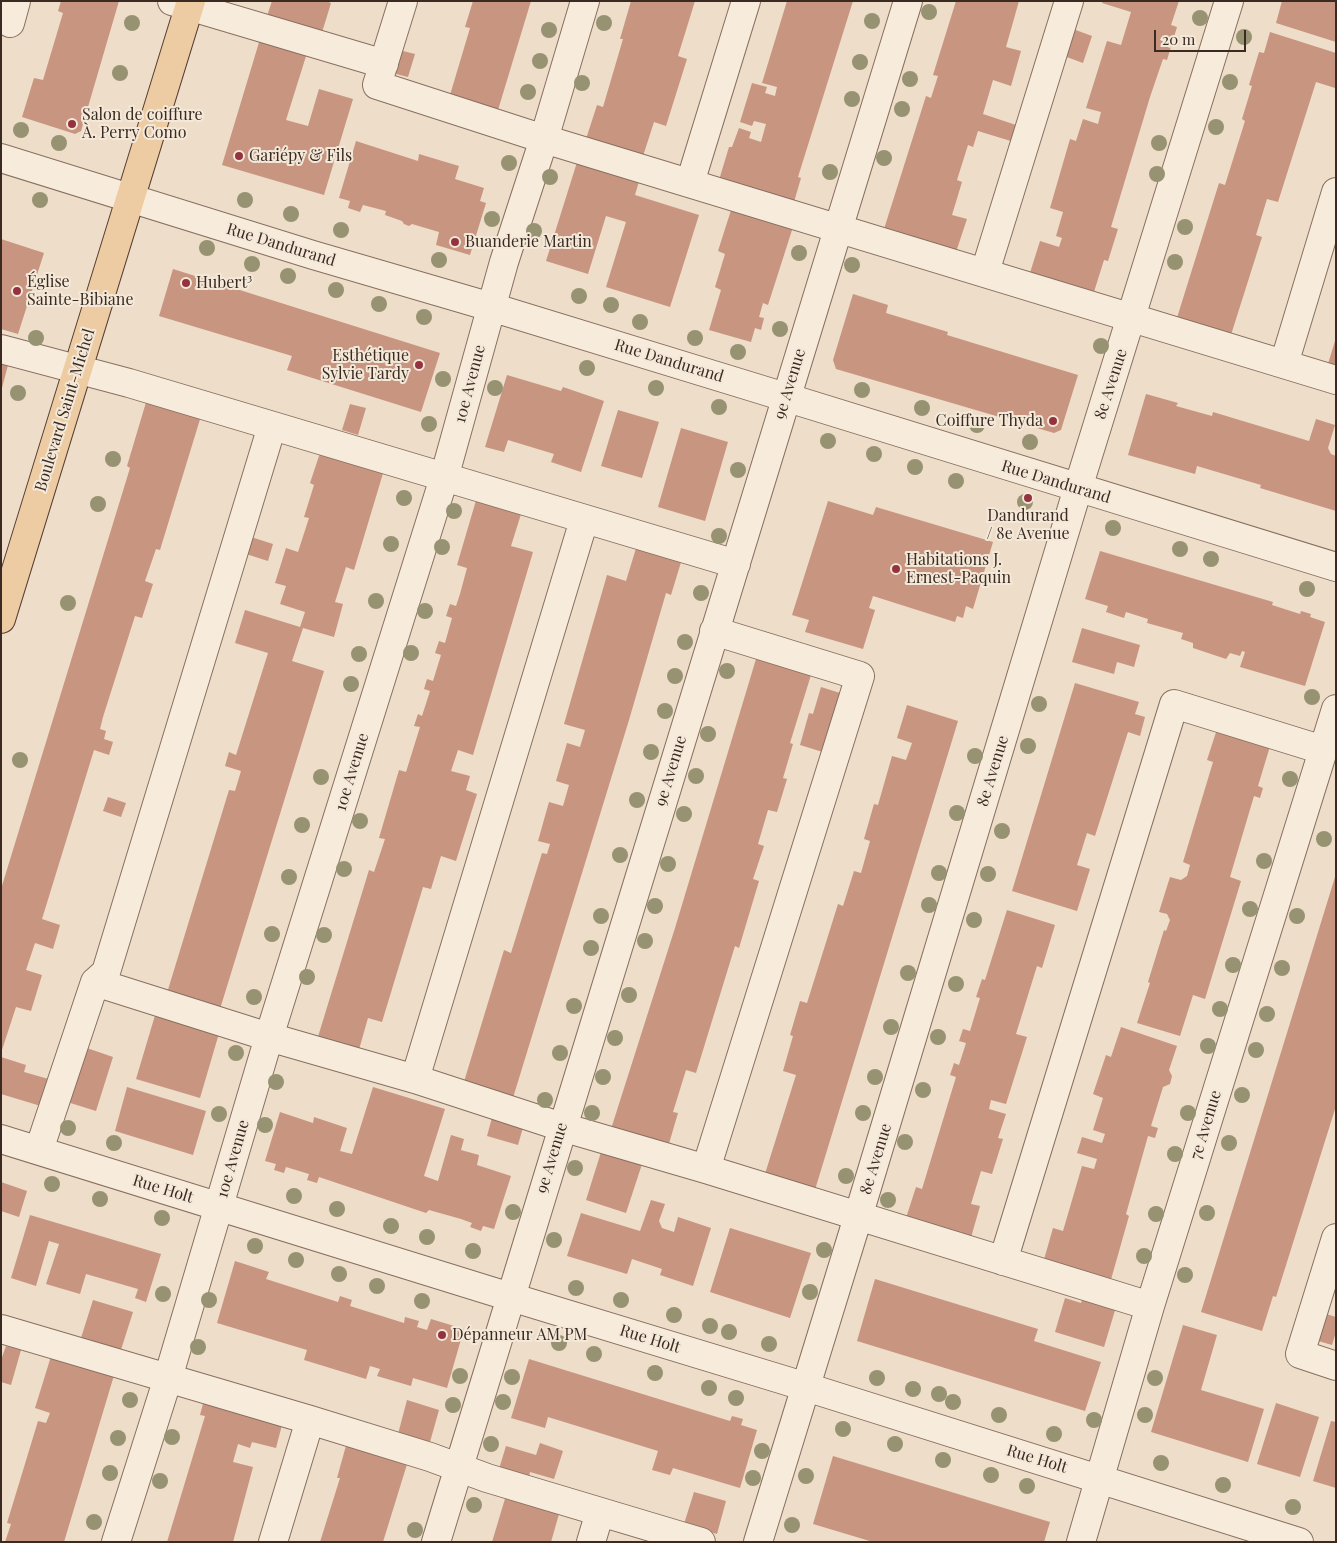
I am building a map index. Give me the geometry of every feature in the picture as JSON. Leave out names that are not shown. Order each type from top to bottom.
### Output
[{"type":"main road","name":"Boulevard Saint-Michel","points":[[1,619],[131,198],[184,3]]},
{"type":"street","points":[[403,1],[377,85],[544,139],[1336,380]]},
{"type":"street","name":"10e Avenue","points":[[116,1542],[168,1378],[269,1037],[444,478],[491,307],[585,1]]},
{"type":"street","points":[[690,182],[746,1]]},
{"type":"street","name":"9e Avenue","points":[[436,1542],[908,1]]},
{"type":"street","points":[[985,272],[1069,1]]},
{"type":"street","name":"8e Avenue","points":[[758,1542],[1078,488],[1229,1]]},
{"type":"street","points":[[184,3],[384,64]]},
{"type":"street","name":"Rue Dandurand","points":[[1,158],[1336,567]]},
{"type":"street","points":[[1284,364],[1336,192]]},
{"type":"street","points":[[1,349],[78,369],[736,564]]},
{"type":"street","points":[[40,1150],[95,982],[106,972],[272,426]]},
{"type":"street","points":[[415,1078],[584,520]]},
{"type":"street","points":[[706,1169],[860,676],[714,631]]},
{"type":"street","points":[[1003,1261],[1174,704],[1323,750]]},
{"type":"street","name":"7e Avenue","points":[[1081,1542],[1150,1306],[1336,709]]},
{"type":"street","points":[[95,982],[269,1037],[415,1078],[562,1127],[706,1169],[1150,1306]]},
{"type":"street","name":"Rue Holt","points":[[1,1138],[1299,1542]]},
{"type":"street","points":[[1336,1238],[1300,1354],[1336,1366]]},
{"type":"street","points":[[1,1329],[430,1456],[487,1478],[701,1542]]},
{"type":"street","points":[[274,1542],[310,1420]]},
{"type":"street","points":[[591,1542],[600,1512]]},
{"type":"building","points":[[61,1],[119,1],[81,131],[75,134],[22,117],[34,78],[43,80],[63,13],[58,11]]},
{"type":"building","points":[[272,1],[326,1],[331,3],[320,39],[265,22]]},
{"type":"building","points":[[473,1],[531,1],[498,110],[450,95],[470,28],[465,27]]},
{"type":"building","points":[[631,1],[695,1],[678,56],[687,59],[666,126],[654,122],[643,156],[586,139],[597,105],[603,107],[623,39],[620,39]]},
{"type":"building","points":[[787,1],[853,1],[798,177],[801,178],[794,202],[719,180],[729,147],[732,147],[739,128],[751,132],[749,138],[761,142],[766,124],[754,121],[752,126],[740,122],[752,83],[767,87],[765,93],[775,96],[777,87],[762,83]]},
{"type":"building","points":[[956,1],[1019,1],[1006,47],[1021,51],[1011,86],[993,80],[983,114],[1019,126],[1014,142],[978,131],[973,147],[968,145],[957,180],[962,182],[952,215],[967,219],[956,252],[884,229],[926,96],[931,98],[938,76],[933,75]]},
{"type":"building","points":[[1103,1],[1179,1],[1171,25],[1177,27],[1167,60],[1163,59],[1150,97],[1111,227],[1118,229],[1108,261],[1104,260],[1093,295],[1029,276],[1040,241],[1059,247],[1062,238],[1056,236],[1063,212],[1050,208],[1070,139],[1076,141],[1083,119],[1098,124],[1101,112],[1086,108],[1107,41],[1121,45],[1131,12],[1102,3]]},
{"type":"building","points":[[1282,1],[1336,1],[1336,42],[1276,23]]},
{"type":"building","points":[[1073,29],[1092,36],[1083,63],[1064,56]]},
{"type":"building","points":[[1270,32],[1336,53],[1336,85],[1335,88],[1316,82],[1278,202],[1267,199],[1256,235],[1262,237],[1230,338],[1176,321],[1219,183],[1225,185],[1245,121],[1242,119],[1252,86],[1249,85],[1259,52],[1264,53]]},
{"type":"building","points":[[260,39],[307,53],[286,120],[308,126],[319,89],[353,99],[324,195],[222,165]]},
{"type":"building","points":[[399,50],[415,54],[408,77],[392,73]]},
{"type":"building","points":[[356,141],[418,161],[419,154],[459,166],[455,179],[484,188],[480,201],[486,203],[470,255],[436,245],[439,232],[412,224],[409,226],[402,221],[385,215],[386,211],[363,205],[360,212],[348,208],[350,201],[339,198]]},
{"type":"building","points":[[578,159],[640,178],[635,195],[699,215],[670,307],[606,287],[626,222],[606,216],[588,274],[546,261]]},
{"type":"building","points":[[732,207],[793,227],[768,305],[763,303],[759,317],[764,318],[761,330],[755,328],[751,342],[709,330],[721,290],[715,287],[725,254],[718,251]]},
{"type":"building","name":"Église Sainte-Bibiane","points":[[1,239],[44,253],[18,334],[1,329]]},
{"type":"building","points":[[173,269],[440,353],[421,412],[287,370],[292,356],[159,316]]},
{"type":"building","points":[[853,294],[888,305],[886,313],[948,332],[947,335],[1078,375],[1061,430],[1054,433],[836,369],[833,360]]},
{"type":"building","points":[[1336,341],[1336,370],[1327,367]]},
{"type":"building","points":[[1,363],[8,365],[2,388],[1,388]]},
{"type":"building","points":[[507,375],[561,391],[563,387],[604,401],[581,472],[551,462],[554,454],[508,440],[504,452],[485,447]]},
{"type":"building","points":[[1146,394],[1178,403],[1176,406],[1212,416],[1213,412],[1309,441],[1316,419],[1335,425],[1328,448],[1331,454],[1336,456],[1336,511],[1260,488],[1261,485],[1197,466],[1195,474],[1128,455]]},
{"type":"building","points":[[147,399],[201,416],[160,550],[156,549],[145,581],[153,584],[142,618],[135,616],[103,717],[100,729],[106,731],[104,739],[113,742],[109,755],[94,750],[42,919],[60,925],[53,949],[35,943],[26,970],[42,975],[31,1011],[16,1007],[1,1053],[1,889],[130,468],[127,466]]},
{"type":"building","points":[[350,404],[366,408],[358,435],[342,430]]},
{"type":"building","points":[[618,410],[659,422],[642,478],[601,466]]},
{"type":"building","points":[[681,428],[728,442],[705,521],[658,507]]},
{"type":"building","points":[[321,450],[384,470],[354,570],[346,567],[335,602],[343,604],[334,637],[303,628],[292,661],[324,671],[220,1009],[167,993],[229,790],[235,791],[241,771],[225,766],[229,752],[236,755],[268,653],[235,643],[245,610],[300,627],[305,612],[280,604],[286,586],[275,583],[286,548],[298,552],[309,518],[304,517],[314,485],[310,483]]},
{"type":"building","points":[[477,497],[522,511],[511,546],[533,552],[473,755],[458,750],[451,771],[470,776],[466,790],[477,794],[456,861],[441,856],[431,889],[423,887],[382,1022],[368,1018],[358,1053],[317,1040],[369,870],[374,872],[385,839],[379,838],[399,770],[406,772],[420,727],[414,726],[418,714],[422,716],[430,691],[424,689],[427,679],[433,681],[441,655],[435,653],[439,641],[445,643],[452,618],[446,616],[450,604],[456,606],[460,594],[467,568],[457,565]]},
{"type":"building","name":"Habitations J. Ernest-Paquin","points":[[828,501],[873,515],[876,507],[993,542],[973,609],[966,606],[963,618],[957,616],[955,622],[873,596],[869,608],[875,610],[863,649],[805,632],[809,620],[792,615]]},
{"type":"building","points":[[251,537],[273,544],[268,561],[246,554]]},
{"type":"building","points":[[637,545],[682,559],[671,595],[666,593],[512,1101],[463,1085],[504,950],[511,953],[542,853],[547,854],[550,844],[538,841],[549,802],[563,806],[569,785],[556,781],[567,743],[580,747],[585,730],[564,724],[607,575],[626,581]]},
{"type":"building","points":[[1100,551],[1273,602],[1272,605],[1300,614],[1301,611],[1311,614],[1310,617],[1325,622],[1305,686],[1240,667],[1245,652],[1242,651],[1240,656],[1230,653],[1226,659],[1193,648],[1193,643],[1181,639],[1183,633],[1147,623],[1148,619],[1126,612],[1124,618],[1106,612],[1108,606],[1085,599]]},
{"type":"building","points":[[1082,628],[1140,645],[1134,667],[1117,662],[1114,674],[1072,662]]},
{"type":"building","points":[[756,659],[811,675],[790,743],[793,744],[783,778],[787,779],[777,812],[768,810],[758,844],[764,846],[753,879],[759,881],[739,948],[735,946],[696,1073],[686,1070],[673,1112],[678,1113],[668,1147],[611,1129],[675,928]]},
{"type":"building","points":[[1075,683],[1139,702],[1135,714],[1145,717],[1140,736],[1128,732],[1095,836],[1087,833],[1077,865],[1090,869],[1077,911],[1012,891]]},
{"type":"building","points":[[821,687],[840,693],[832,719],[835,720],[826,753],[800,745],[809,713],[813,714]]},
{"type":"building","points":[[907,705],[958,721],[814,1193],[764,1177],[796,1075],[783,1071],[793,1036],[790,1035],[800,1001],[807,1003],[838,904],[843,906],[854,871],[861,873],[870,841],[864,839],[874,804],[878,805],[892,756],[906,760],[912,743],[897,738]]},
{"type":"building","points":[[1218,726],[1271,743],[1258,786],[1263,788],[1260,798],[1254,796],[1230,877],[1241,881],[1205,999],[1193,995],[1180,1036],[1137,1023],[1164,930],[1166,931],[1170,920],[1167,914],[1159,912],[1170,877],[1181,880],[1187,876],[1190,865],[1183,862],[1213,762],[1207,760]]},
{"type":"building","points":[[108,797],[126,803],[121,817],[103,811]]},
{"type":"building","points":[[1335,877],[1336,1106],[1276,1297],[1273,1296],[1262,1331],[1201,1312]]},
{"type":"building","points":[[1007,910],[1055,925],[1042,968],[1037,966],[1016,1034],[1027,1037],[1006,1104],[991,1100],[989,1109],[1006,1114],[998,1138],[1003,1139],[992,1174],[981,1171],[971,1204],[980,1206],[970,1241],[905,1221],[916,1187],[922,1189],[956,1077],[950,1075],[954,1063],[959,1065],[966,1043],[959,1041],[963,1029],[970,1031],[980,998],[976,997],[982,979],[985,980]]},
{"type":"building","points":[[156,1012],[220,1030],[200,1098],[136,1079]]},
{"type":"building","points":[[1121,1027],[1177,1046],[1169,1070],[1172,1076],[1170,1084],[1163,1087],[1151,1126],[1158,1128],[1155,1138],[1148,1136],[1126,1214],[1129,1216],[1110,1283],[1043,1263],[1053,1228],[1063,1231],[1082,1166],[1094,1169],[1097,1159],[1077,1153],[1082,1137],[1102,1143],[1105,1134],[1093,1130],[1103,1098],[1093,1094],[1106,1055],[1111,1057]]},
{"type":"building","points":[[81,1046],[113,1057],[96,1111],[64,1101]]},
{"type":"building","points":[[1,1057],[26,1065],[24,1072],[52,1080],[44,1107],[1,1094]]},
{"type":"building","points":[[127,1087],[206,1111],[193,1155],[115,1131]]},
{"type":"building","points":[[373,1087],[445,1109],[424,1176],[438,1181],[451,1135],[464,1139],[461,1150],[479,1155],[477,1165],[511,1176],[494,1229],[483,1226],[481,1231],[470,1227],[472,1223],[461,1219],[429,1210],[426,1213],[319,1177],[317,1183],[307,1180],[309,1174],[286,1167],[284,1173],[274,1170],[276,1164],[265,1161],[280,1112],[313,1123],[314,1117],[347,1128],[340,1151],[352,1154]]},
{"type":"building","points":[[493,1114],[524,1124],[518,1145],[487,1136]]},
{"type":"building","points":[[602,1149],[643,1161],[626,1213],[586,1200]]},
{"type":"building","points":[[1,1182],[27,1191],[19,1217],[1,1211]]},
{"type":"building","points":[[651,1200],[665,1204],[659,1221],[662,1228],[674,1232],[678,1217],[711,1228],[693,1286],[660,1275],[662,1269],[632,1259],[627,1274],[567,1256],[581,1213],[640,1231]]},
{"type":"building","points":[[30,1215],[161,1254],[146,1302],[135,1298],[138,1289],[86,1274],[80,1294],[46,1284],[59,1244],[49,1241],[36,1286],[11,1278]]},
{"type":"building","points":[[730,1228],[811,1253],[790,1318],[710,1292]]},
{"type":"building","points":[[235,1261],[269,1272],[266,1279],[338,1302],[340,1296],[352,1300],[350,1306],[404,1323],[405,1317],[419,1321],[417,1327],[427,1330],[431,1319],[464,1329],[447,1388],[413,1378],[411,1386],[377,1376],[380,1369],[370,1366],[366,1379],[304,1360],[307,1350],[217,1323]]},
{"type":"building","points":[[875,1279],[1038,1329],[1034,1341],[1101,1362],[1085,1411],[857,1341]]},
{"type":"building","points":[[1083,1297],[1116,1307],[1104,1347],[1055,1332],[1065,1298],[1081,1303]]},
{"type":"building","points":[[93,1300],[133,1312],[120,1353],[80,1341]]},
{"type":"building","points":[[1323,1313],[1336,1317],[1336,1332],[1332,1345],[1315,1340]]},
{"type":"building","points":[[1183,1325],[1217,1335],[1201,1390],[1264,1409],[1248,1462],[1151,1432]]},
{"type":"building","points":[[6,1346],[21,1350],[11,1385],[1,1382],[1,1360]]},
{"type":"building","points":[[52,1353],[115,1372],[64,1542],[5,1542],[11,1524],[7,1523],[38,1421],[46,1423],[50,1413],[35,1408]]},
{"type":"building","points":[[529,1359],[730,1421],[732,1416],[743,1419],[741,1425],[757,1430],[740,1488],[673,1468],[670,1475],[652,1470],[658,1451],[548,1417],[545,1428],[511,1418]]},
{"type":"building","points":[[204,1400],[283,1421],[276,1448],[252,1442],[250,1448],[238,1444],[233,1462],[253,1467],[233,1542],[167,1542],[205,1416],[200,1415]]},
{"type":"building","points":[[407,1400],[439,1410],[430,1442],[398,1434]]},
{"type":"building","points":[[1276,1403],[1319,1417],[1300,1477],[1257,1464]]},
{"type":"building","points":[[1331,1421],[1336,1422],[1336,1488],[1313,1481]]},
{"type":"building","points":[[347,1442],[408,1461],[383,1542],[320,1542],[340,1478],[337,1478]]},
{"type":"building","points":[[540,1443],[563,1451],[554,1479],[530,1472],[529,1478],[499,1469],[506,1446],[536,1455]]},
{"type":"building","points":[[833,1456],[1050,1522],[1044,1542],[873,1542],[813,1524]]},
{"type":"building","points":[[507,1492],[561,1507],[551,1542],[492,1542]]},
{"type":"building","points":[[694,1492],[726,1501],[717,1534],[684,1524]]},
{"type":"place","name":"Salon de coiffure À. Perry Como","points":[[72,124]]},
{"type":"place","name":"Gariépy & Fils","points":[[239,156]]},
{"type":"place","name":"Buanderie Martin","points":[[455,242]]},
{"type":"place","name":"Hubert³","points":[[186,283]]},
{"type":"place","name":"Église Sainte-Bibiane","points":[[17,291]]},
{"type":"place","name":"Esthétique Sylvie Tardy","points":[[419,365]]},
{"type":"place","name":"Coiffure Thyda","points":[[1053,421]]},
{"type":"place","name":"Dandurand / 8e Avenue","points":[[1028,498]]},
{"type":"place","name":"Habitations J. Ernest-Paquin","points":[[896,569]]},
{"type":"place","name":"Dépanneur AM PM","points":[[442,1335]]}]
